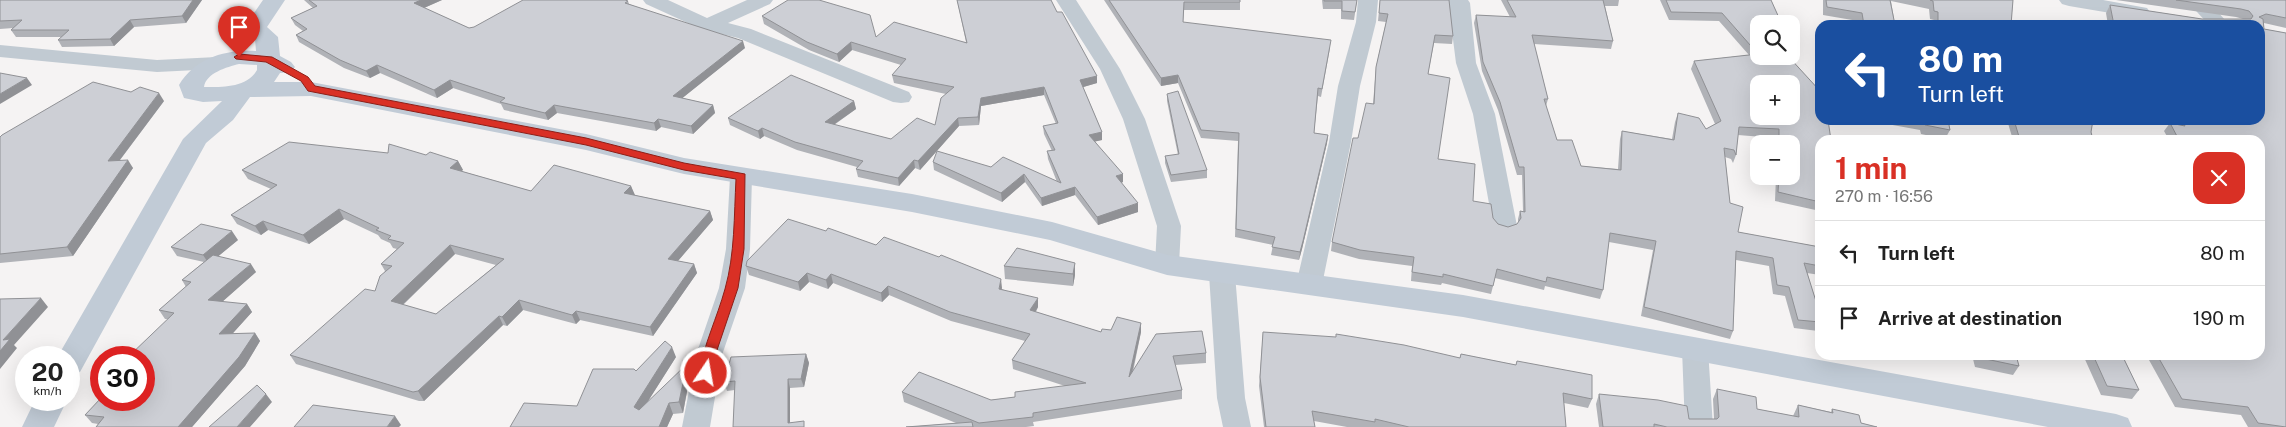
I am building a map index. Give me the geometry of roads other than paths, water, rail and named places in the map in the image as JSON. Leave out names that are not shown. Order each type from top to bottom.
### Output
[{"type":"street","points":[[196,139],[192,119],[193,93],[191,85],[193,79],[217,63],[237,41],[255,28],[274,0]]},
{"type":"street","points":[[653,0],[685,16],[708,25],[744,33],[900,97]]},
{"type":"street","points":[[708,25],[763,0]]},
{"type":"street","points":[[1066,0],[1110,69],[1134,119],[1169,226],[1167,265]]},
{"type":"street","points":[[1309,285],[1340,142],[1348,86],[1366,22],[1368,0]]},
{"type":"street","points":[[1458,0],[1460,3],[1466,63],[1484,114],[1505,226]]},
{"type":"street","points":[[2069,0],[2159,14]]},
{"type":"street","points":[[2196,0],[2215,20]]},
{"type":"street","points":[[2187,18],[2206,20]]},
{"type":"street","points":[[157,66],[181,81],[193,93],[217,96],[254,86],[268,74],[271,68],[266,36],[255,28]]},
{"type":"street","points":[[0,51],[157,66],[217,63],[239,57],[269,59],[304,79],[311,89]]},
{"type":"street","points":[[243,90],[311,89],[586,142],[684,166],[741,177],[912,203],[1052,231],[1167,265],[1463,306],[2116,427]]},
{"type":"street","points":[[79,346],[196,139],[224,115],[243,90]]},
{"type":"street","points":[[696,427],[709,356],[732,288],[738,249],[741,177]]},
{"type":"street","points":[[1222,274],[1230,398],[1237,427]]},
{"type":"street","points":[[1696,349],[1699,427]]},
{"type":"street","points":[[38,427],[46,411]]}]
